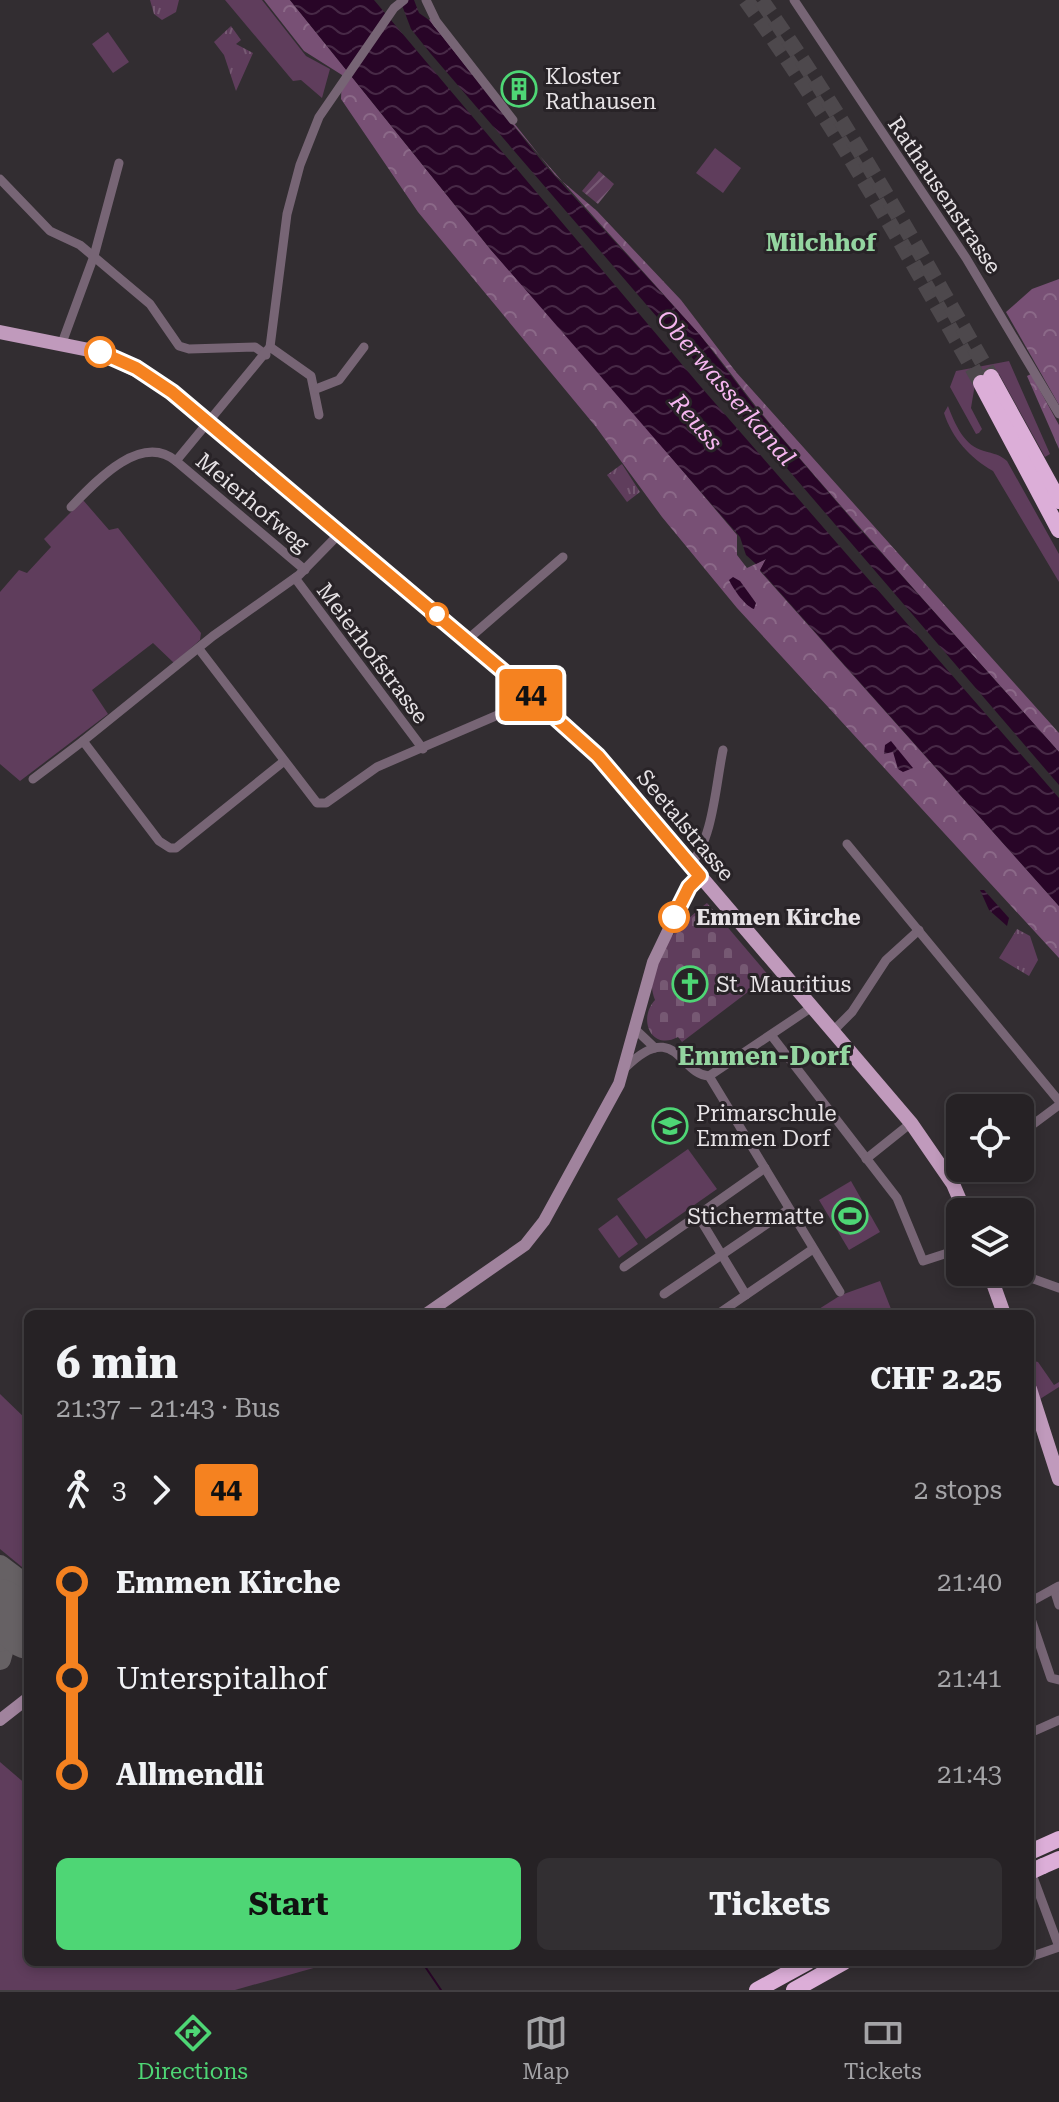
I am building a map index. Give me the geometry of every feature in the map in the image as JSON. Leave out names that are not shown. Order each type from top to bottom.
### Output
[{"type":"highway","points":[[1059,501],[986,380],[1059,530]]},
{"type":"highway","points":[[1034,1850],[1059,1839]]},
{"type":"highway","points":[[1034,1869],[1059,1859]]},
{"type":"highway","points":[[757,1990],[801,1966]]},
{"type":"highway","points":[[794,1990],[837,1966]]},
{"type":"main road","name":"Seetalstrasse","points":[[0,332],[100,352],[136,368],[172,392],[207,425],[341,532],[535,699],[598,756],[833,1031],[911,1123],[953,1184],[959,1198]]},
{"type":"main road","points":[[994,1286],[1003,1310]]},
{"type":"main road","points":[[1034,1401],[1059,1479]]},
{"type":"street","points":[[426,0],[443,30],[513,120]]},
{"type":"street","name":"Rathausenstrasse","points":[[794,0],[966,258],[1059,414]]},
{"type":"street","points":[[71,507],[139,453],[161,452],[176,461],[268,351],[288,204],[316,124],[398,5]]},
{"type":"street","points":[[62,343],[94,256],[119,163]]},
{"type":"street","points":[[0,179],[50,231],[80,245],[150,304],[179,346],[189,349],[255,347],[268,351],[308,373],[316,389],[319,415]]},
{"type":"street","points":[[316,389],[339,380],[364,347]]},
{"type":"street","name":"Meierhofweg","points":[[176,461],[305,570]]},
{"type":"street","name":"Meierhofstrasse","points":[[33,779],[305,570],[341,532]]},
{"type":"street","points":[[467,640],[563,557]]},
{"type":"street","name":"Meierhofstrasse","points":[[295,578],[423,749]]},
{"type":"street","name":"Meierhofstrasse","points":[[199,649],[317,803],[326,803],[377,767],[535,699]]},
{"type":"street","points":[[83,741],[159,841],[170,848],[176,848],[283,762]]},
{"type":"street","points":[[432,1310],[525,1245],[544,1221],[626,1067],[657,951],[689,887],[707,832],[723,750]]},
{"type":"street","points":[[847,844],[1059,1103],[1034,1123]]},
{"type":"street","points":[[833,1031],[852,1012],[886,960],[919,930]]},
{"type":"street","points":[[709,1076],[812,1007]]},
{"type":"street","points":[[636,1030],[655,1048],[680,1053],[696,1073],[709,1076],[840,1292]]},
{"type":"street","points":[[771,1035],[903,1209],[923,1261],[946,1254]]},
{"type":"street","points":[[626,1067],[638,1055],[655,1048]]},
{"type":"street","points":[[866,1159],[911,1123]]},
{"type":"street","points":[[624,1267],[765,1168]]},
{"type":"street","points":[[664,1294],[789,1209]]},
{"type":"street","points":[[697,1214],[746,1295]]},
{"type":"street","points":[[724,1310],[813,1249]]},
{"type":"street","points":[[1034,1279],[1059,1288]]},
{"type":"street","points":[[1034,1600],[1056,1588],[1059,1605]]},
{"type":"street","points":[[1034,1628],[1051,1678],[1059,1680]]},
{"type":"street","points":[[0,1720],[24,1701]]},
{"type":"street","points":[[1034,1731],[1059,1720]]},
{"type":"street","points":[[1034,1869],[1059,1947],[1034,1956]]},
{"type":"green space","points":[[150,0],[179,0],[176,12],[162,20],[154,14]]},
{"type":"green space","points":[[225,0],[262,0],[306,56],[330,69],[322,98],[301,80],[293,81]]},
{"type":"green space","points":[[264,0],[290,0],[491,250],[566,333],[737,535],[737,555],[747,568],[766,559],[760,571],[1059,906],[1059,958],[737,608],[662,517],[596,427],[418,212],[341,99],[342,75],[304,51]]},
{"type":"green space","points":[[431,18],[540,156],[461,61],[429,20]]},
{"type":"green space","points":[[231,26],[241,40],[236,44],[253,53],[236,91],[224,55],[214,42]]},
{"type":"green space","points":[[108,32],[129,62],[113,73],[92,44]]},
{"type":"green space","points":[[715,148],[741,168],[723,193],[696,173]]},
{"type":"green space","points":[[599,171],[614,184],[598,204],[582,191]]},
{"type":"green space","points":[[561,180],[597,211],[681,300],[736,372],[1059,733],[1059,752],[848,514],[698,333]]},
{"type":"green space","points":[[1059,279],[1059,405],[1006,312],[1032,289]]},
{"type":"green space","points":[[1009,361],[1050,454],[1045,457],[999,374],[975,384],[971,408],[982,429],[976,434],[950,387],[956,371]]},
{"type":"green space","points":[[1031,374],[1059,425],[1059,449],[1027,376]]},
{"type":"green space","points":[[948,406],[957,427],[971,444],[1007,461],[1059,554],[1059,582],[993,471],[969,454],[957,439],[944,413]]},
{"type":"green space","points":[[622,464],[640,492],[627,502],[607,475]]},
{"type":"green space","points":[[83,500],[109,530],[118,528],[201,633],[200,640],[174,663],[153,643],[92,690],[108,714],[20,781],[0,764],[0,592],[19,570],[27,573],[51,547],[44,539]]},
{"type":"green space","points":[[707,903],[769,976],[682,1042],[678,1037],[661,1040],[650,1031],[647,1016],[655,1000],[653,972],[675,932]]},
{"type":"green space","points":[[1017,929],[1030,936],[1038,960],[1029,976],[999,958]]},
{"type":"green space","points":[[688,1149],[717,1189],[646,1239],[617,1199]]},
{"type":"green space","name":"Stichermatte","points":[[851,1181],[880,1232],[849,1250],[819,1200]]},
{"type":"green space","points":[[617,1215],[638,1244],[619,1258],[598,1229]]},
{"type":"green space","points":[[880,1281],[891,1310],[817,1310],[841,1295]]},
{"type":"green space","points":[[1034,1361],[1038,1362],[1054,1385],[1059,1382],[1059,1387],[1040,1399],[1034,1380]]},
{"type":"green space","points":[[0,1394],[24,1417],[24,1569],[0,1549]]},
{"type":"green space","points":[[0,1762],[24,1783],[24,1966],[321,1966],[235,1990],[0,1990]]},
{"type":"water","name":"Reuss","points":[[290,0],[374,0],[701,387],[1059,798],[1059,906],[760,570],[766,559],[756,564],[746,555],[740,537],[491,250]]},
{"type":"water","name":"Oberwasserkanal","points":[[400,0],[414,0],[419,13],[429,20],[544,164],[700,335],[755,407],[860,529],[1059,752],[1059,785],[431,54],[411,29]]},
{"type":"water","points":[[733,577],[740,581],[756,603],[754,609],[733,588],[729,580]]},
{"type":"water","points":[[891,741],[913,768],[903,772],[898,769],[893,752],[884,754],[885,745]]},
{"type":"water","points":[[980,890],[984,890],[1009,918],[1007,926],[989,910]]},
{"type":"waterway","points":[[425,1966],[441,1990]]},
{"type":"taxiway","points":[[0,1566],[24,1584]]},
{"type":"taxiway","points":[[0,1615],[5,1641],[0,1659]]},
{"type":"taxiway","points":[[0,1641],[24,1634]]},
{"type":"runway","points":[[0,1607],[24,1628]]},
{"type":"tunnel","points":[[746,0],[840,140],[981,383]]},
{"type":"tunnel","points":[[761,0],[852,138],[991,377]]},
{"type":"bus line","name":"44","points":[[100,352],[136,368],[172,392],[207,425],[341,532],[579,737],[700,876],[689,887],[674,917]]},
{"type":"place","name":"Kloster Rathausen","points":[[519,89]]},
{"type":"place","name":"Emmen Kirche","points":[[674,917]]},
{"type":"place","name":"St. Mauritius","points":[[690,984]]},
{"type":"place","name":"Primarschule Emmen Dorf","points":[[670,1126]]},
{"type":"place","name":"Stichermatte","points":[[850,1216]]},
{"type":"district","name":"Milchhof","points":[[821,243]]},
{"type":"district","name":"Emmen-Dorf","points":[[764,1056]]}]
